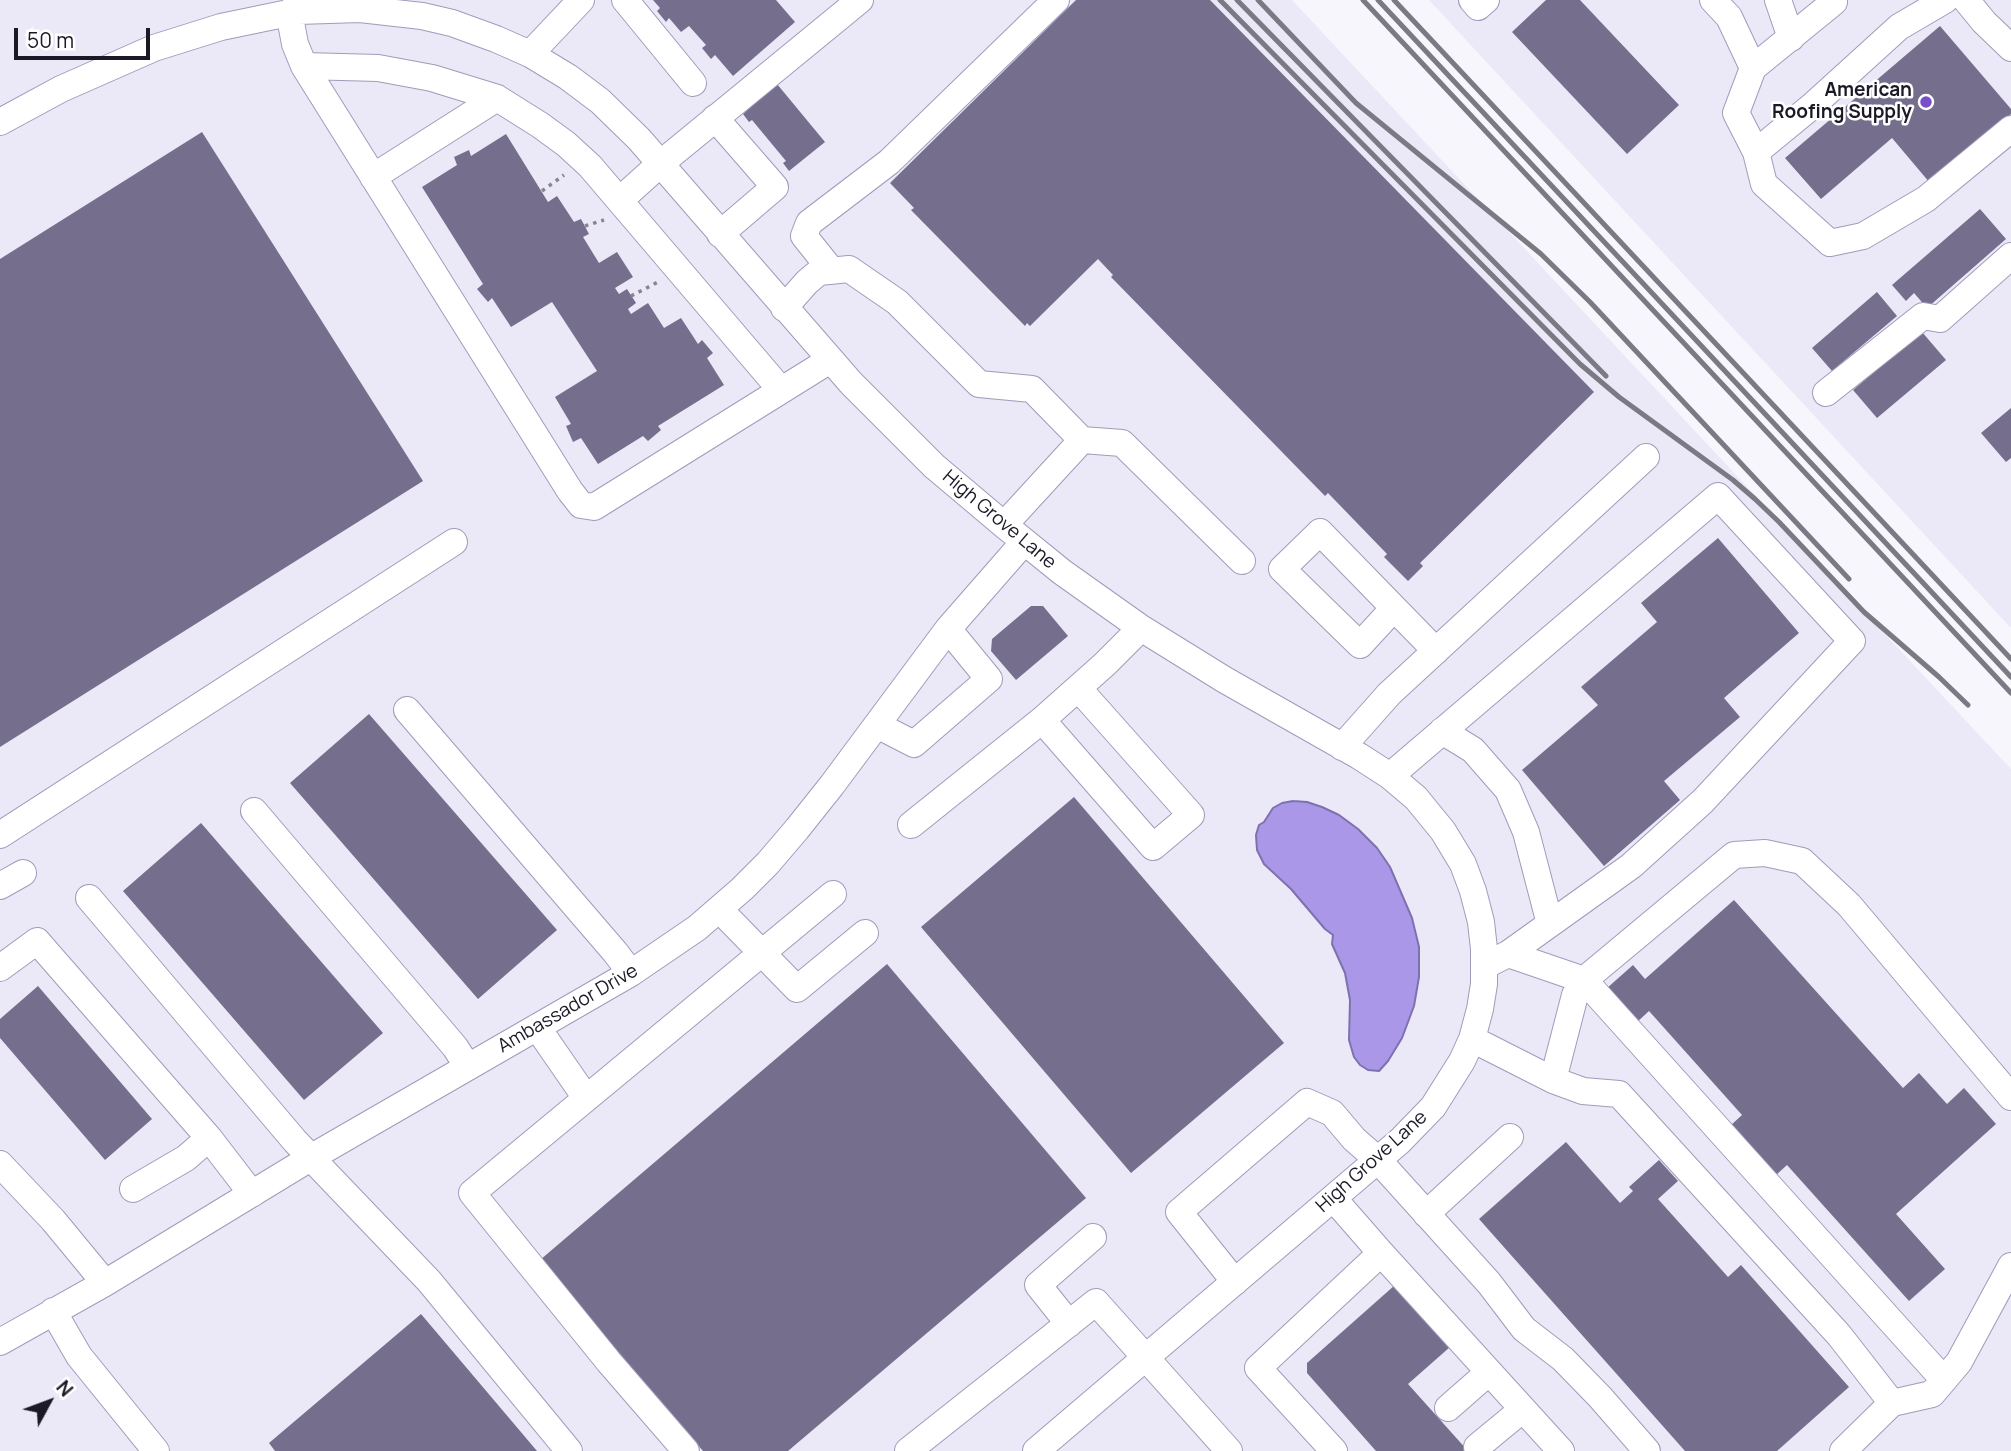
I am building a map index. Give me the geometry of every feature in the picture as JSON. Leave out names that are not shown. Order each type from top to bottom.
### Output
[{"type":"street","points":[[625,0],[693,83]]},
{"type":"street","points":[[612,210],[660,164],[860,0]]},
{"type":"street","points":[[832,271],[804,236],[809,223],[889,162],[1056,0]]},
{"type":"street","points":[[1472,0],[1478,7],[1486,0]]},
{"type":"street","points":[[1713,0],[1729,17],[1753,68]]},
{"type":"street","points":[[1778,0],[1791,38]]},
{"type":"street","points":[[1833,0],[1834,2],[1753,68],[1736,113],[1756,152],[1764,184],[1830,243],[1863,236],[1926,199],[2011,129]]},
{"type":"street","points":[[1756,152],[1812,106],[1899,27],[1945,0]]},
{"type":"street","points":[[1966,0],[2011,48]]},
{"type":"street","points":[[530,54],[579,1]]},
{"type":"street","name":"High Grove Lane","points":[[0,122],[61,89],[154,48],[221,27],[289,12],[426,8],[452,23],[496,38],[530,54],[600,101],[639,139],[784,308],[883,416],[934,466],[1014,534],[1140,628],[1390,776],[1427,809],[1462,864],[1496,960],[1484,984],[1472,1039],[1462,1061],[1433,1107],[1400,1141],[1037,1451]]},
{"type":"street","points":[[289,12],[295,44],[304,66],[581,505],[594,507],[830,360]]},
{"type":"street","points":[[304,66],[378,68],[432,78],[497,98],[540,125],[590,166],[612,210],[781,390]]},
{"type":"street","points":[[373,177],[497,98]]},
{"type":"street","points":[[715,118],[775,187],[720,234]]},
{"type":"street","points":[[1826,393],[1923,316],[1940,319],[2011,256]]},
{"type":"street","points":[[784,308],[819,272],[849,269],[897,302],[979,384],[1032,389],[1082,440],[1122,443],[1242,561]]},
{"type":"street","name":"Ambassador Drive","points":[[0,1342],[631,972],[672,947],[719,909],[783,846],[832,785],[948,629],[1082,440]]},
{"type":"street","points":[[1342,747],[1389,694],[1646,457]]},
{"type":"street","points":[[1390,776],[1718,496],[1852,641],[1703,801],[1631,866],[1496,960]]},
{"type":"street","points":[[0,835],[454,542]]},
{"type":"street","points":[[1394,608],[1436,651]]},
{"type":"street","points":[[911,825],[1042,720],[1105,664],[1140,628]]},
{"type":"street","points":[[877,725],[914,744],[989,679],[948,629]]},
{"type":"street","points":[[1042,720],[1153,848],[1191,815],[1078,688]]},
{"type":"street","points":[[407,710],[631,972]]},
{"type":"street","points":[[1441,731],[1473,750],[1508,790],[1526,832],[1550,924]]},
{"type":"street","points":[[254,811],[455,1046],[468,1067]]},
{"type":"street","points":[[1553,1080],[1575,995],[1584,981],[1734,855],[1765,853],[1802,861],[1849,905],[2011,1097]]},
{"type":"street","points":[[0,886],[23,873]]},
{"type":"street","points":[[686,1451],[609,1362],[472,1193],[833,894]]},
{"type":"street","points":[[89,898],[294,1139],[429,1281],[569,1451]]},
{"type":"street","points":[[719,909],[797,989],[865,933]]},
{"type":"street","points":[[0,968],[37,941],[209,1138],[252,1194]]},
{"type":"street","points":[[1496,960],[1584,981],[1944,1380]]},
{"type":"street","points":[[537,1027],[586,1098]]},
{"type":"street","points":[[1472,1039],[1553,1080],[1583,1091],[1619,1094],[1839,1335],[1892,1403]]},
{"type":"street","points":[[1235,1282],[1179,1212],[1307,1102],[1332,1113],[1354,1139],[1378,1160],[1489,1283],[1524,1329],[1563,1359],[1647,1451]]},
{"type":"street","points":[[1426,1214],[1510,1137]]},
{"type":"street","points":[[133,1189],[186,1158],[209,1138]]},
{"type":"street","points":[[0,1164],[53,1220],[104,1283]]},
{"type":"street","points":[[1333,1198],[1557,1450]]},
{"type":"street","points":[[1069,1324],[1038,1285],[1093,1237]]},
{"type":"street","points":[[1334,1451],[1258,1368],[1381,1253]]},
{"type":"street","points":[[1843,1451],[1892,1403],[1932,1394],[1959,1363],[2011,1265]]},
{"type":"street","points":[[908,1451],[1096,1302],[1229,1451]]},
{"type":"street","points":[[53,1311],[79,1356],[156,1451]]},
{"type":"street","points":[[1448,1408],[1489,1372]]},
{"type":"street","points":[[1478,1447],[1523,1409]]},
{"type":"path","points":[[542,191],[564,175]]},
{"type":"path","points":[[585,226],[612,210]]},
{"type":"path","points":[[631,296],[658,284],[664,278]]},
{"type":"shaded area","points":[[0,0],[1292,0],[2011,769],[2011,1451],[0,1451]]},
{"type":"shaded area","points":[[1429,0],[2011,0],[2011,628]]},
{"type":"shaded area","points":[[1293,801],[1322,807],[1358,829],[1377,848],[1390,867],[1412,918],[1419,947],[1419,977],[1414,1006],[1402,1038],[1379,1071],[1368,1070],[1354,1057],[1349,1040],[1350,1000],[1345,973],[1332,944],[1333,935],[1264,864],[1257,850],[1256,835],[1259,825],[1273,808]]},
{"type":"building","points":[[653,0],[776,0],[795,22],[733,76],[715,55],[711,59],[702,48],[706,45],[689,26],[681,32],[669,18],[666,22],[657,11],[660,8]]},
{"type":"building","points":[[1076,0],[1210,0],[1594,392],[1420,563],[1423,566],[1408,581],[1384,557],[1387,554],[1328,493],[1325,496],[1111,277],[1113,275],[1098,259],[1030,326],[1027,323],[1025,326],[911,210],[914,208],[890,183]]},
{"type":"building","points":[[1546,0],[1580,0],[1679,105],[1627,154],[1512,32]]},
{"type":"building","points":[[1940,26],[2011,109],[2011,114],[1930,183],[1892,138],[1821,199],[1785,158]]},
{"type":"building","points":[[777,84],[825,142],[789,171],[783,163],[786,161],[752,120],[749,122],[743,114]]},
{"type":"building","points":[[202,132],[423,481],[0,747],[0,259]]},
{"type":"building","points":[[506,134],[548,202],[557,196],[574,222],[581,219],[589,234],[583,237],[599,263],[617,252],[633,277],[615,288],[619,294],[627,289],[636,303],[628,309],[631,314],[648,303],[664,328],[681,318],[698,344],[702,340],[713,353],[707,358],[724,385],[658,426],[661,430],[648,441],[643,436],[598,464],[581,438],[573,442],[566,426],[571,424],[555,397],[597,371],[552,302],[511,327],[492,298],[488,302],[477,289],[483,284],[422,187],[457,165],[454,157],[469,150],[471,156]]},
{"type":"building","points":[[1980,209],[2006,239],[1927,308],[1914,293],[1906,301],[1892,285]]},
{"type":"building","points":[[1877,292],[1897,316],[1832,371],[1812,348]]},
{"type":"building","points":[[1922,332],[1946,360],[1877,418],[1853,390]]},
{"type":"building","points":[[2011,408],[2011,458],[2006,462],[1981,433]]},
{"type":"building","points":[[1718,538],[1799,633],[1724,698],[1740,717],[1664,781],[1680,800],[1604,866],[1522,770],[1598,705],[1581,687],[1657,622],[1641,603]]},
{"type":"building","points":[[1031,606],[1043,606],[1068,636],[1016,680],[991,651],[992,639]]},
{"type":"building","points":[[369,714],[557,930],[478,999],[290,783]]},
{"type":"building","points":[[1074,797],[1284,1043],[1131,1173],[921,927]]},
{"type":"building","points":[[201,823],[383,1033],[304,1100],[123,891]]},
{"type":"building","points":[[1734,900],[1903,1088],[1919,1073],[1947,1104],[1964,1088],[1996,1124],[1896,1214],[1945,1269],[1909,1301],[1787,1165],[1775,1176],[1730,1126],[1742,1115],[1649,1011],[1636,1023],[1606,989],[1633,965],[1645,979]]},
{"type":"building","points":[[887,964],[1086,1198],[788,1451],[703,1451],[540,1260]]},
{"type":"building","points":[[38,986],[152,1119],[105,1160],[0,1038],[0,1019]]},
{"type":"building","points":[[1566,1142],[1620,1203],[1633,1191],[1629,1187],[1659,1160],[1678,1181],[1658,1199],[1728,1277],[1741,1265],[1849,1387],[1777,1451],[1685,1451],[1479,1219]]},
{"type":"building","points":[[1395,1285],[1450,1347],[1408,1384],[1468,1451],[1376,1451],[1307,1373],[1307,1363]]},
{"type":"building","points":[[421,1314],[537,1451],[275,1451],[269,1443]]},
{"type":"railway","points":[[1220,0],[1580,364],[1619,397],[1755,499],[1864,612],[1968,705]]},
{"type":"railway","points":[[1237,0],[1606,376]]},
{"type":"railway","points":[[1258,0],[1356,103],[1541,254],[1590,302],[1849,579]]},
{"type":"railway","points":[[1363,0],[2011,693]]},
{"type":"railway","points":[[1378,0],[2011,677]]},
{"type":"railway","points":[[1394,0],[2011,659]]},
{"type":"place","name":"American Roofing Supply","points":[[1926,102]]}]
